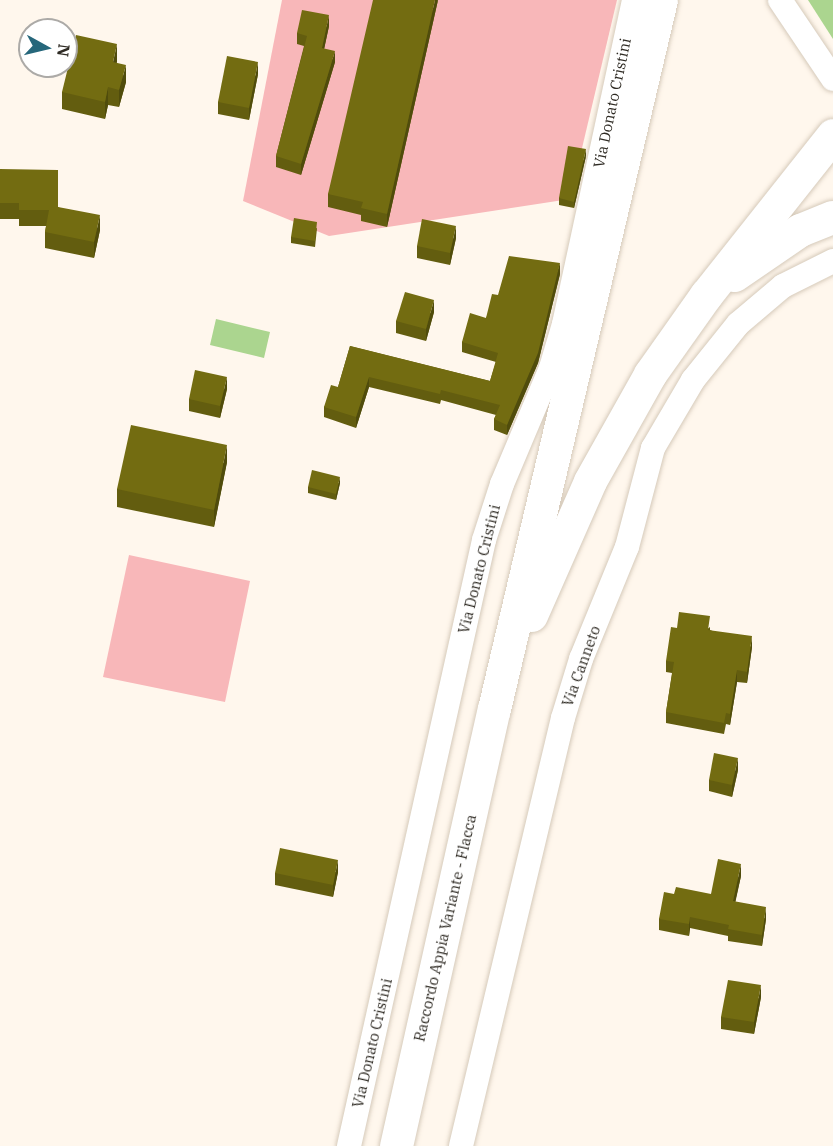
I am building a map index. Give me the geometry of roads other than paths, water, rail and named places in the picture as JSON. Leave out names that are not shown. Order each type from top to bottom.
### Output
[{"type":"main road","points":[[494,710],[541,500],[661,0]]},
{"type":"main road","points":[[494,710],[577,507],[638,394],[706,296],[833,135]]},
{"type":"main road","points":[[706,296],[800,230],[833,217]]},
{"type":"main road","name":"Raccordo Appia Variante - Flacca","points":[[396,1146],[494,710]]},
{"type":"street","name":"Via Donato Cristini","points":[[349,1146],[484,540],[502,484],[551,368],[564,324],[634,0]]},
{"type":"street","points":[[780,0],[833,79]]},
{"type":"street","name":"Via Canneto","points":[[461,1146],[563,718],[581,659],[627,547],[653,448],[684,393],[738,324],[783,286],[833,261]]}]
